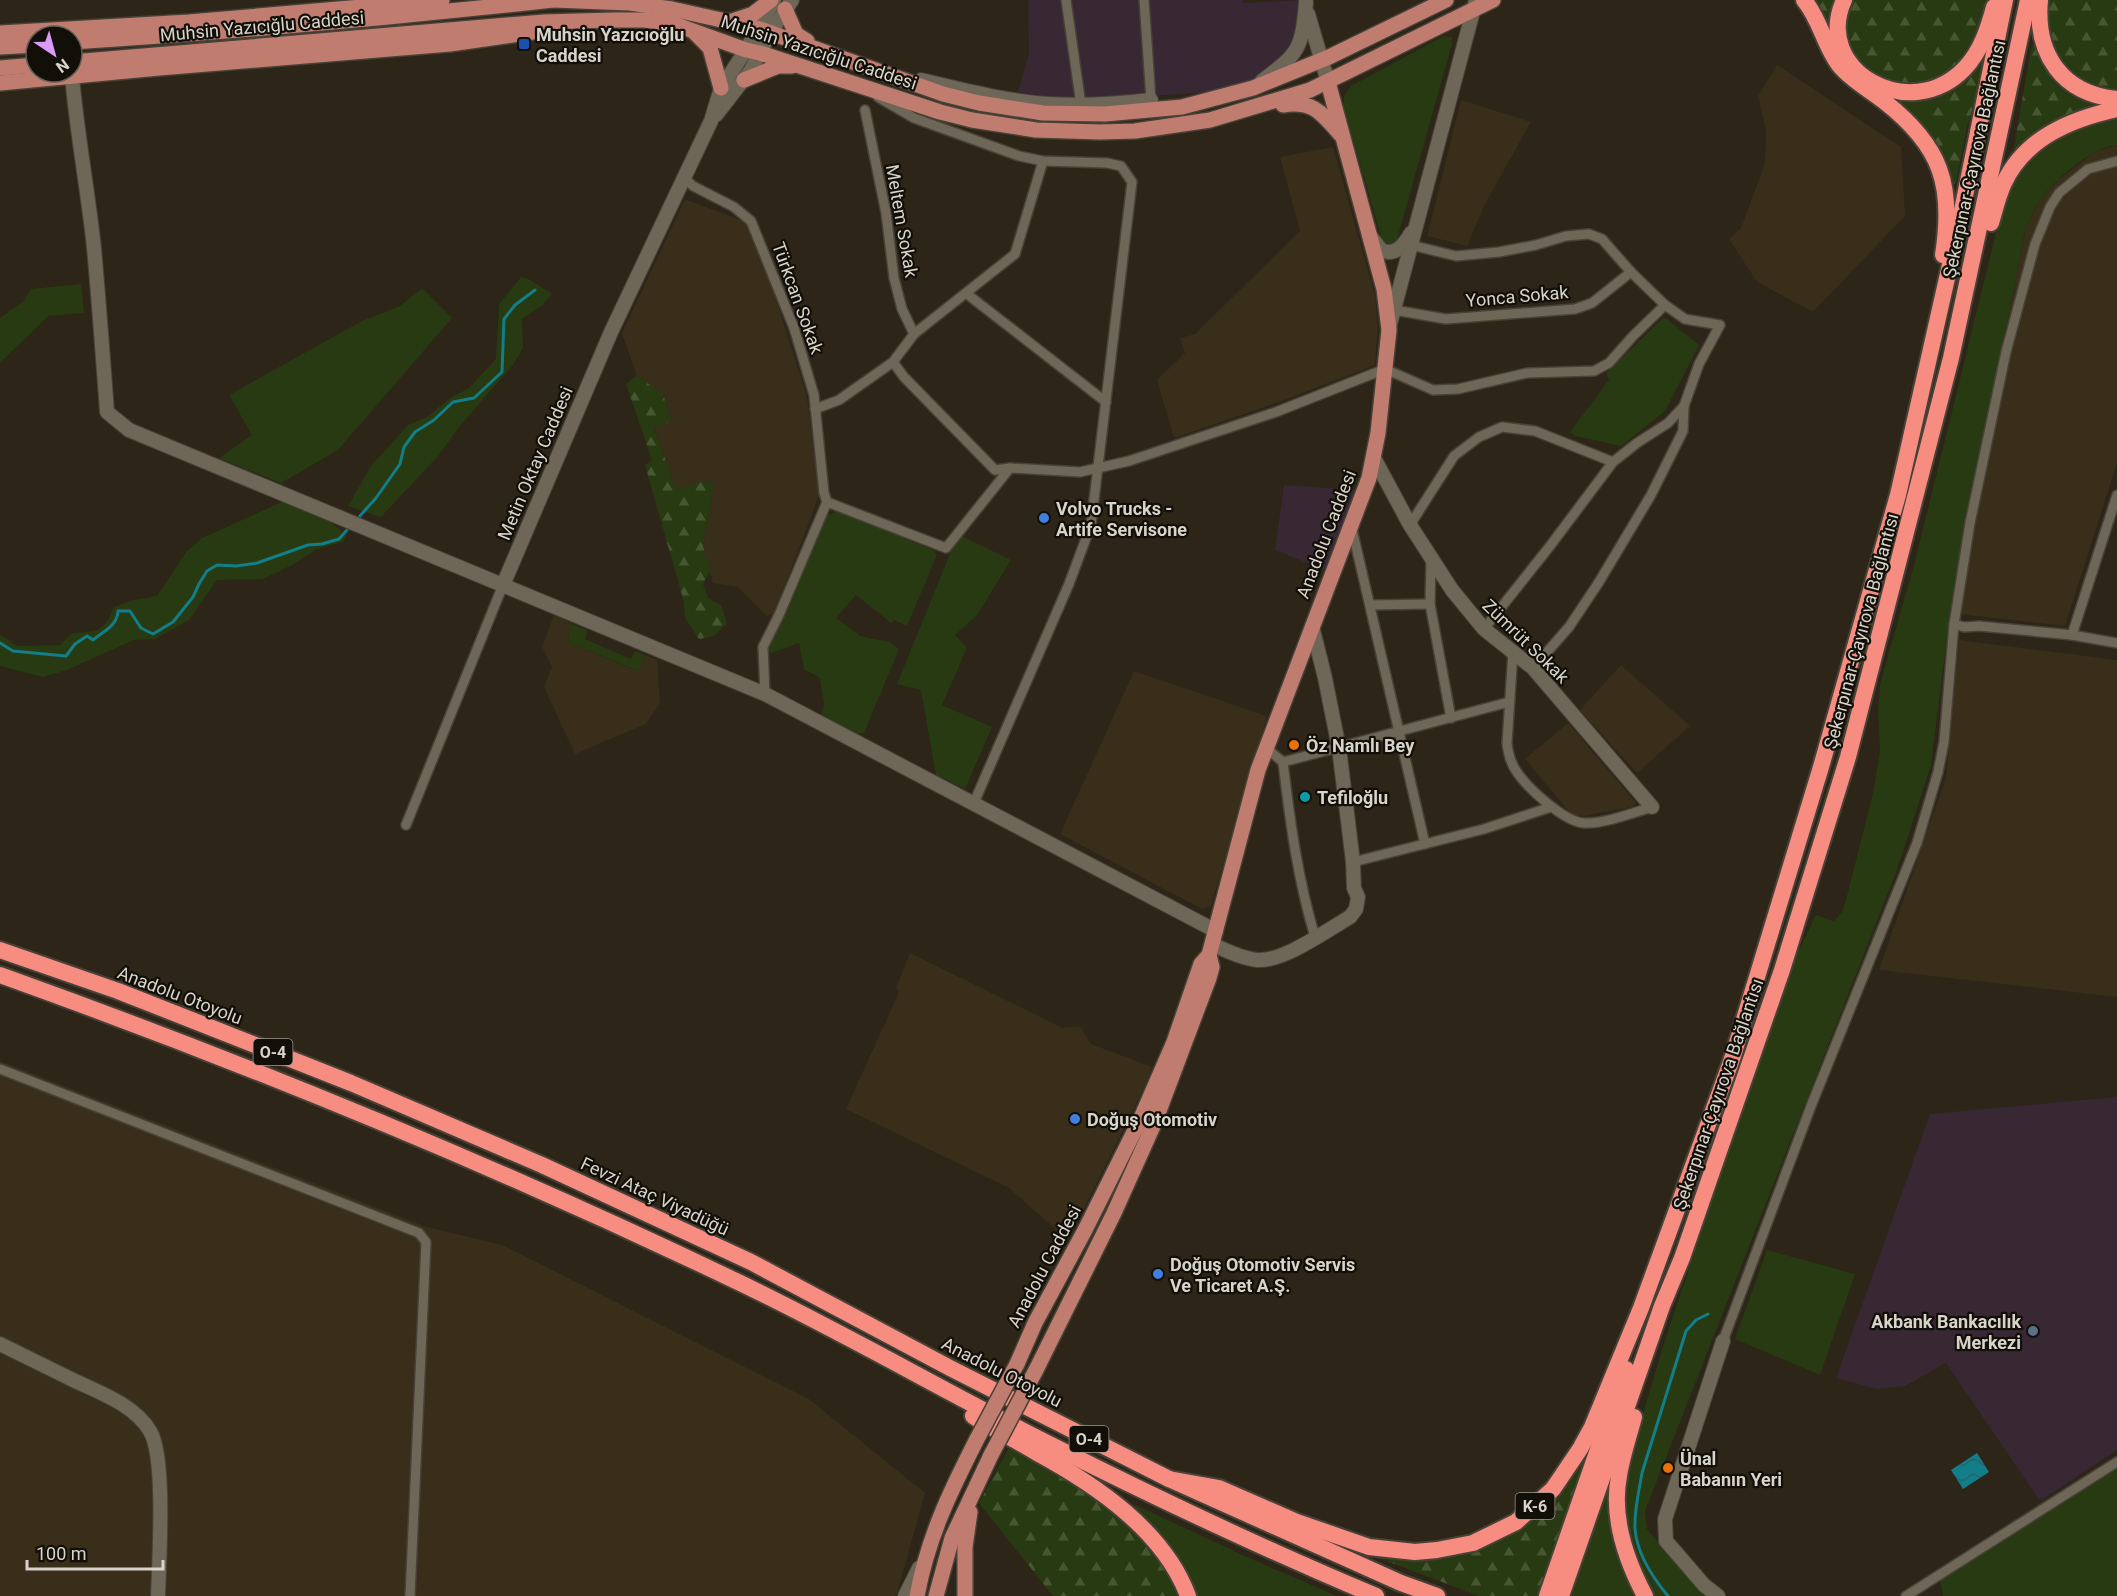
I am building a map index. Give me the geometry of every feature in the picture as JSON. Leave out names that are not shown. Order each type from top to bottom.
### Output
[{"type":"highway","points":[[1804,0],[1838,64],[1847,74],[1894,109],[1920,134],[1930,148],[1943,181],[1947,211],[1945,240],[1925,374]]},
{"type":"highway","points":[[1844,0],[1838,21],[1839,37],[1849,60],[1864,77],[1876,85],[1889,90],[1915,93],[1942,85],[1965,68],[1983,40],[1996,0]]},
{"type":"highway","name":"Şekerpınar-Çayırova Bağlantısı","points":[[1698,1155],[1732,1059],[1821,768],[1898,495],[1959,225],[2005,0]]},
{"type":"highway","name":"Şekerpınar-Çayırova Bağlantısı","points":[[1682,1258],[1782,970],[1848,757],[1958,324],[2028,0]]},
{"type":"highway","points":[[2040,0],[2044,43],[2050,59],[2060,74],[2085,92],[2117,99]]},
{"type":"highway","points":[[1958,324],[2004,183],[2017,162],[2046,136],[2073,121],[2117,109]]},
{"type":"highway","name":"Anadolu Otoyolu","points":[[0,951],[118,991],[202,1024],[351,1083],[542,1165]]},
{"type":"highway","name":"O-4","points":[[0,975],[182,1041],[312,1092],[531,1186],[739,1282],[1044,1442],[1149,1494],[1291,1560],[1376,1596]]},
{"type":"highway","name":"K-6","points":[[1169,1479],[1219,1488],[1340,1538],[1394,1551],[1437,1550],[1473,1543],[1516,1522],[1553,1489],[1567,1472],[1592,1427],[1641,1308],[1698,1155]]},
{"type":"highway","name":"K-6","points":[[1547,1596],[1667,1256],[1698,1155]]},
{"type":"highway","name":"Fevzi Ataç Viyadüğü","points":[[542,1165],[750,1262]]},
{"type":"highway","points":[[1561,1596],[1662,1306],[1682,1258]]},
{"type":"highway","points":[[1645,1596],[1632,1572],[1623,1543],[1617,1503],[1618,1478],[1634,1418],[1665,1325],[1682,1258]]},
{"type":"highway","name":"Anadolu Otoyolu","points":[[750,1262],[960,1373],[1169,1479],[1381,1574],[1437,1596]]},
{"type":"highway","points":[[898,1365],[992,1429],[1039,1453],[1123,1511],[1153,1538],[1165,1554],[1188,1596]]},
{"type":"main road","points":[[0,33],[189,22],[442,0]]},
{"type":"main road","name":"Muhsin Yazıcığlu Caddesi","points":[[84,41],[205,33],[554,0],[612,1],[672,9],[764,30],[943,94],[1013,110],[1105,114],[1182,107],[1253,88],[1322,61],[1446,0]]},
{"type":"main road","name":"Muhsin Yazıcığlu Caddesi","points":[[84,68],[532,23],[614,20],[664,23],[940,112],[972,120],[1036,130],[1135,131],[1210,120],[1310,90],[1474,4],[1493,0]]},
{"type":"main road","points":[[728,22],[781,2],[796,34],[822,50]]},
{"type":"main road","points":[[693,31],[710,48],[721,88]]},
{"type":"main road","points":[[0,47],[24,46]]},
{"type":"main road","points":[[0,68],[24,66]]},
{"type":"main road","points":[[744,80],[778,66],[797,66]]},
{"type":"main road","name":"Muhsin Yazıcığlu Caddesi","points":[[0,83],[24,78]]},
{"type":"main road","name":"Anadolu Caddesi","points":[[917,1596],[927,1550],[949,1493],[1141,1118],[1174,1042],[1201,964],[1212,944],[1249,800],[1266,748],[1365,492],[1374,458],[1389,330],[1383,289],[1328,82]]},
{"type":"main road","points":[[1210,120],[1302,103],[1320,111],[1343,138]]},
{"type":"main road","name":"Anadolu Caddesi","points":[[936,1596],[952,1538],[972,1492],[1114,1213],[1154,1124],[1209,978],[1212,967],[1212,944]]},
{"type":"main road","points":[[965,1596],[965,1547],[972,1492]]},
{"type":"street","points":[[1066,0],[1081,105]]},
{"type":"street","points":[[1144,0],[1151,100]]},
{"type":"street","points":[[1464,42],[1476,20],[1498,0]]},
{"type":"street","points":[[1306,1],[1328,82]]},
{"type":"street","points":[[1253,88],[1294,55],[1304,31],[1306,1]]},
{"type":"street","points":[[753,51],[781,2]]},
{"type":"street","points":[[1389,330],[1474,4]]},
{"type":"street","name":"Metin Oktay Caddesi","points":[[711,121],[744,80],[753,51]]},
{"type":"street","name":"Metin Oktay Caddesi","points":[[406,825],[503,585],[611,333],[711,121],[721,88],[753,51]]},
{"type":"street","name":"Muhsin Yazıcığlu Caddesi","points":[[879,71],[1020,101],[1081,105],[1151,100]]},
{"type":"street","points":[[73,84],[78,136],[84,160],[94,250],[107,412],[129,430],[765,694],[973,805],[1212,944],[1241,957],[1275,959],[1350,917],[1356,909],[1358,897],[1354,888],[1353,861],[1339,748],[1312,626]]},
{"type":"street","points":[[856,84],[914,118],[1019,156],[1043,161],[1107,163],[1121,166],[1132,182],[1091,525],[1069,584],[973,805]]},
{"type":"street","name":"Meltem Sokak","points":[[865,110],[886,213],[894,278],[902,309],[914,334]]},
{"type":"street","points":[[815,409],[839,400],[893,362],[914,334],[1015,254],[1043,161]]},
{"type":"street","points":[[1718,1596],[1704,1585],[1666,1541],[1665,1519],[1723,1341],[1812,1106],[1917,843],[1938,772],[1944,742],[1954,624],[1970,523],[2006,352],[2034,244],[2050,207],[2059,193],[2088,169],[2117,161]]},
{"type":"street","name":"Türkcan Sokak","points":[[683,177],[693,186],[734,207],[751,221],[794,328],[813,395],[824,493],[827,502]]},
{"type":"street","points":[[1369,233],[1381,250],[1391,253],[1401,248],[1418,219]]},
{"type":"street","points":[[1411,245],[1456,256],[1499,252],[1566,236],[1588,234],[1602,239],[1631,272],[1665,305],[1685,319],[1720,325],[1700,364],[1684,406],[1683,431],[1651,495],[1569,627],[1533,668]]},
{"type":"street","name":"Yonca Sokak","points":[[1394,310],[1446,319],[1575,309],[1592,303],[1631,272]]},
{"type":"street","points":[[967,294],[1106,402]]},
{"type":"street","points":[[893,362],[904,377],[995,470],[1011,468],[1080,472],[1130,461],[1276,412],[1385,369],[1432,390],[1458,389],[1527,373],[1594,371],[1609,363],[1665,305]]},
{"type":"street","points":[[1484,629],[1613,462],[1668,423],[1684,406]]},
{"type":"street","points":[[1410,525],[1454,456],[1479,437],[1502,427],[1535,431],[1613,462]]},
{"type":"street","name":"Zümrüt Sokak","points":[[1374,458],[1410,525],[1452,590],[1484,629],[1533,668],[1652,807]]},
{"type":"street","points":[[765,694],[763,647],[827,502],[946,548],[1011,468]]},
{"type":"street","points":[[2072,635],[2117,495]]},
{"type":"street","points":[[1351,526],[1425,844]]},
{"type":"street","points":[[1431,558],[1430,604],[1451,718]]},
{"type":"street","points":[[1370,605],[1430,604]]},
{"type":"street","points":[[1954,624],[1964,627],[1979,626],[2072,635],[2117,643]]},
{"type":"street","points":[[1513,652],[1507,743],[1508,754],[1516,772],[1551,807],[1569,820],[1584,823],[1623,816],[1652,807]]},
{"type":"street","points":[[1283,762],[1509,702]]},
{"type":"street","points":[[1266,748],[1283,762],[1292,840],[1306,909],[1315,937]]},
{"type":"street","points":[[1353,861],[1484,829],[1551,807]]},
{"type":"street","points":[[0,1069],[419,1233],[426,1242],[410,1596]]},
{"type":"street","points":[[0,1344],[116,1400],[138,1416],[151,1433],[158,1467],[159,1596]]},
{"type":"street","points":[[1906,1596],[2117,1462]]},
{"type":"street","points":[[905,1596],[927,1550]]},
{"type":"shaded area","points":[[1028,0],[1243,0],[1244,3],[1302,0],[1298,42],[1252,89],[1081,101],[1018,92],[1029,53]]},
{"type":"shaded area","points":[[1777,65],[1901,147],[1905,216],[1813,312],[1757,282],[1729,239],[1741,228],[1765,163],[1766,130],[1758,96]]},
{"type":"shaded area","points":[[1461,100],[1531,122],[1485,204],[1467,246],[1427,236]]},
{"type":"shaded area","points":[[2117,145],[2117,463],[2065,626],[1950,613],[2026,226],[2040,200],[2057,181],[2093,153]]},
{"type":"shaded area","points":[[1333,147],[1375,295],[1378,325],[1375,365],[1279,402],[1174,438],[1157,380],[1185,353],[1180,338],[1195,334],[1300,231],[1280,157]]},
{"type":"shaded area","points":[[685,199],[748,223],[772,287],[807,397],[819,493],[774,613],[767,616],[738,587],[713,583],[703,547],[714,484],[705,481],[676,490],[654,427],[672,421],[663,395],[637,376],[622,333]]},
{"type":"shaded area","points":[[1284,485],[1357,490],[1325,570],[1275,550]]},
{"type":"shaded area","points":[[554,615],[573,624],[568,636],[570,643],[637,671],[645,655],[657,660],[660,703],[646,724],[575,754],[544,687],[552,667],[542,647]]},
{"type":"shaded area","points":[[1959,640],[2117,660],[2117,997],[1879,970],[1946,777]]},
{"type":"shaded area","points":[[1621,665],[1690,726],[1637,773],[1580,710]]},
{"type":"shaded area","points":[[1134,671],[1267,716],[1211,906],[1202,909],[1060,834]]},
{"type":"shaded area","points":[[1568,723],[1636,803],[1631,807],[1584,816],[1572,815],[1525,759]]},
{"type":"shaded area","points":[[910,953],[1063,1028],[1080,1026],[1091,1044],[1152,1067],[1147,1082],[1068,1240],[1009,1188],[846,1109],[899,992],[896,988]]},
{"type":"shaded area","points":[[0,1061],[427,1227],[502,1245],[809,1399],[925,1493],[897,1594],[895,1596],[0,1596]]},
{"type":"shaded area","points":[[2117,1097],[2117,1450],[2040,1501],[1946,1363],[1905,1386],[1877,1389],[1836,1378],[1930,1114]]},
{"type":"green space","points":[[1812,0],[1838,0],[1833,29],[1829,31]]},
{"type":"green space","points":[[1852,0],[1987,0],[1972,48],[1956,65],[1946,74],[1923,85],[1906,85],[1891,83],[1877,77],[1855,57],[1846,30],[1847,15]]},
{"type":"green space","points":[[2048,0],[2117,0],[2117,91],[2094,89],[2064,65],[2053,46]]},
{"type":"green space","points":[[1444,36],[1452,37],[1452,44],[1396,243],[1390,247],[1384,246],[1344,109],[1344,96],[1351,86]]},
{"type":"green space","points":[[2034,42],[2058,81],[2072,94],[2097,107],[2013,152],[2031,49]]},
{"type":"green space","points":[[1982,59],[1986,64],[1967,127],[1956,183],[1953,184],[1941,155],[1928,134],[1887,98],[1895,97]]},
{"type":"green space","points":[[2117,117],[2117,145],[2107,147],[2086,158],[2066,173],[2040,201],[2026,226],[1950,613],[1931,765],[1897,870],[1645,1511],[1647,1529],[1698,1590],[1706,1596],[1654,1596],[1629,1536],[1625,1495],[1628,1465],[1664,1343],[1790,968],[1816,915],[1834,921],[1842,912],[1846,900],[1873,793],[1880,751],[1878,712],[1880,684],[1914,565],[2000,217],[2011,186],[2030,158],[2055,139]]},
{"type":"green space","points":[[521,277],[527,278],[552,294],[541,306],[522,319],[523,348],[513,365],[459,427],[439,455],[381,517],[348,506],[371,466],[408,425],[427,417],[450,398],[469,388],[496,359],[499,304]]},
{"type":"green space","points":[[81,284],[84,313],[48,316],[0,363],[0,318],[24,301],[31,289]]},
{"type":"green space","points":[[422,288],[452,318],[338,450],[281,483],[219,458],[252,435],[229,395],[362,321],[400,306]]},
{"type":"green space","points":[[1664,317],[1699,345],[1665,411],[1621,446],[1576,436],[1570,432],[1609,380],[1606,373]]},
{"type":"green space","points":[[637,376],[663,394],[672,421],[654,428],[676,489],[705,481],[714,484],[703,546],[710,571],[703,584],[708,598],[721,605],[727,623],[714,636],[699,639],[685,618],[684,602],[645,465],[652,460],[626,384]]},
{"type":"green space","points":[[284,501],[325,518],[347,535],[343,542],[317,549],[292,565],[263,579],[217,580],[189,620],[155,639],[134,640],[67,670],[43,677],[0,666],[0,635],[18,646],[60,645],[72,633],[99,629],[106,622],[114,607],[134,600],[157,596],[186,552],[202,538]]},
{"type":"green space","points":[[839,511],[933,550],[937,555],[907,626],[894,620],[891,623],[856,595],[836,618],[860,636],[889,642],[899,649],[864,733],[855,734],[821,717],[824,704],[820,678],[804,669],[799,643],[771,653],[768,649],[826,516]]},
{"type":"green space","points":[[962,536],[1011,560],[977,615],[955,635],[967,648],[942,705],[992,727],[965,789],[936,775],[921,690],[897,684],[952,549]]},
{"type":"green space","points":[[573,624],[588,631],[585,639],[631,659],[635,651],[645,655],[638,671],[570,643],[568,636]]},
{"type":"green space","points":[[1767,1250],[1855,1274],[1820,1375],[1735,1339]]},
{"type":"green space","points":[[1603,1412],[1539,1596],[1479,1596],[1384,1560],[1365,1556],[1368,1553],[1384,1556],[1524,1524]]},
{"type":"green space","points":[[1011,1444],[1058,1470],[1145,1540],[1170,1573],[1180,1596],[1053,1596],[979,1503]]},
{"type":"green space","points":[[1614,1467],[1627,1578],[1636,1596],[1568,1596]]},
{"type":"green space","points":[[2117,1468],[2117,1596],[1943,1596],[1940,1580]]},
{"type":"green space","points":[[1136,1505],[1337,1596],[1195,1596],[1133,1508]]},
{"type":"water","points":[[1977,1453],[1989,1472],[1963,1489],[1951,1470]]},
{"type":"waterway","points":[[359,517],[376,498],[400,464],[404,447],[415,432],[434,420],[453,402],[474,398],[502,372],[504,319],[515,305],[535,290]]},
{"type":"waterway","points":[[0,643],[13,651],[66,656],[75,644],[87,636],[93,640],[109,628],[115,621],[118,611],[130,611],[141,628],[153,634],[173,622],[193,597],[207,571],[217,565],[236,566],[257,563],[308,545],[339,539],[347,530]]},
{"type":"waterway","points":[[1668,1596],[1642,1556],[1636,1538],[1636,1508],[1642,1473],[1686,1331],[1696,1320],[1708,1314]]},
{"type":"place","name":"Muhsin Yazıcıoğlu Caddesi","points":[[524,44]]},
{"type":"place","name":"Volvo Trucks - Artife Servisone","points":[[1044,518]]},
{"type":"place","name":"Öz Namlı Bey","points":[[1294,745]]},
{"type":"place","name":"Tefiloğlu","points":[[1305,797]]},
{"type":"place","name":"Doğuş Otomotiv","points":[[1075,1119]]},
{"type":"place","name":"Doğuş Otomotiv Servis Ve Ticaret A.Ş.","points":[[1158,1274]]},
{"type":"place","name":"Akbank Bankacılık Merkezi","points":[[2033,1331]]},
{"type":"place","name":"Ünal Babanın Yeri","points":[[1668,1468]]}]
